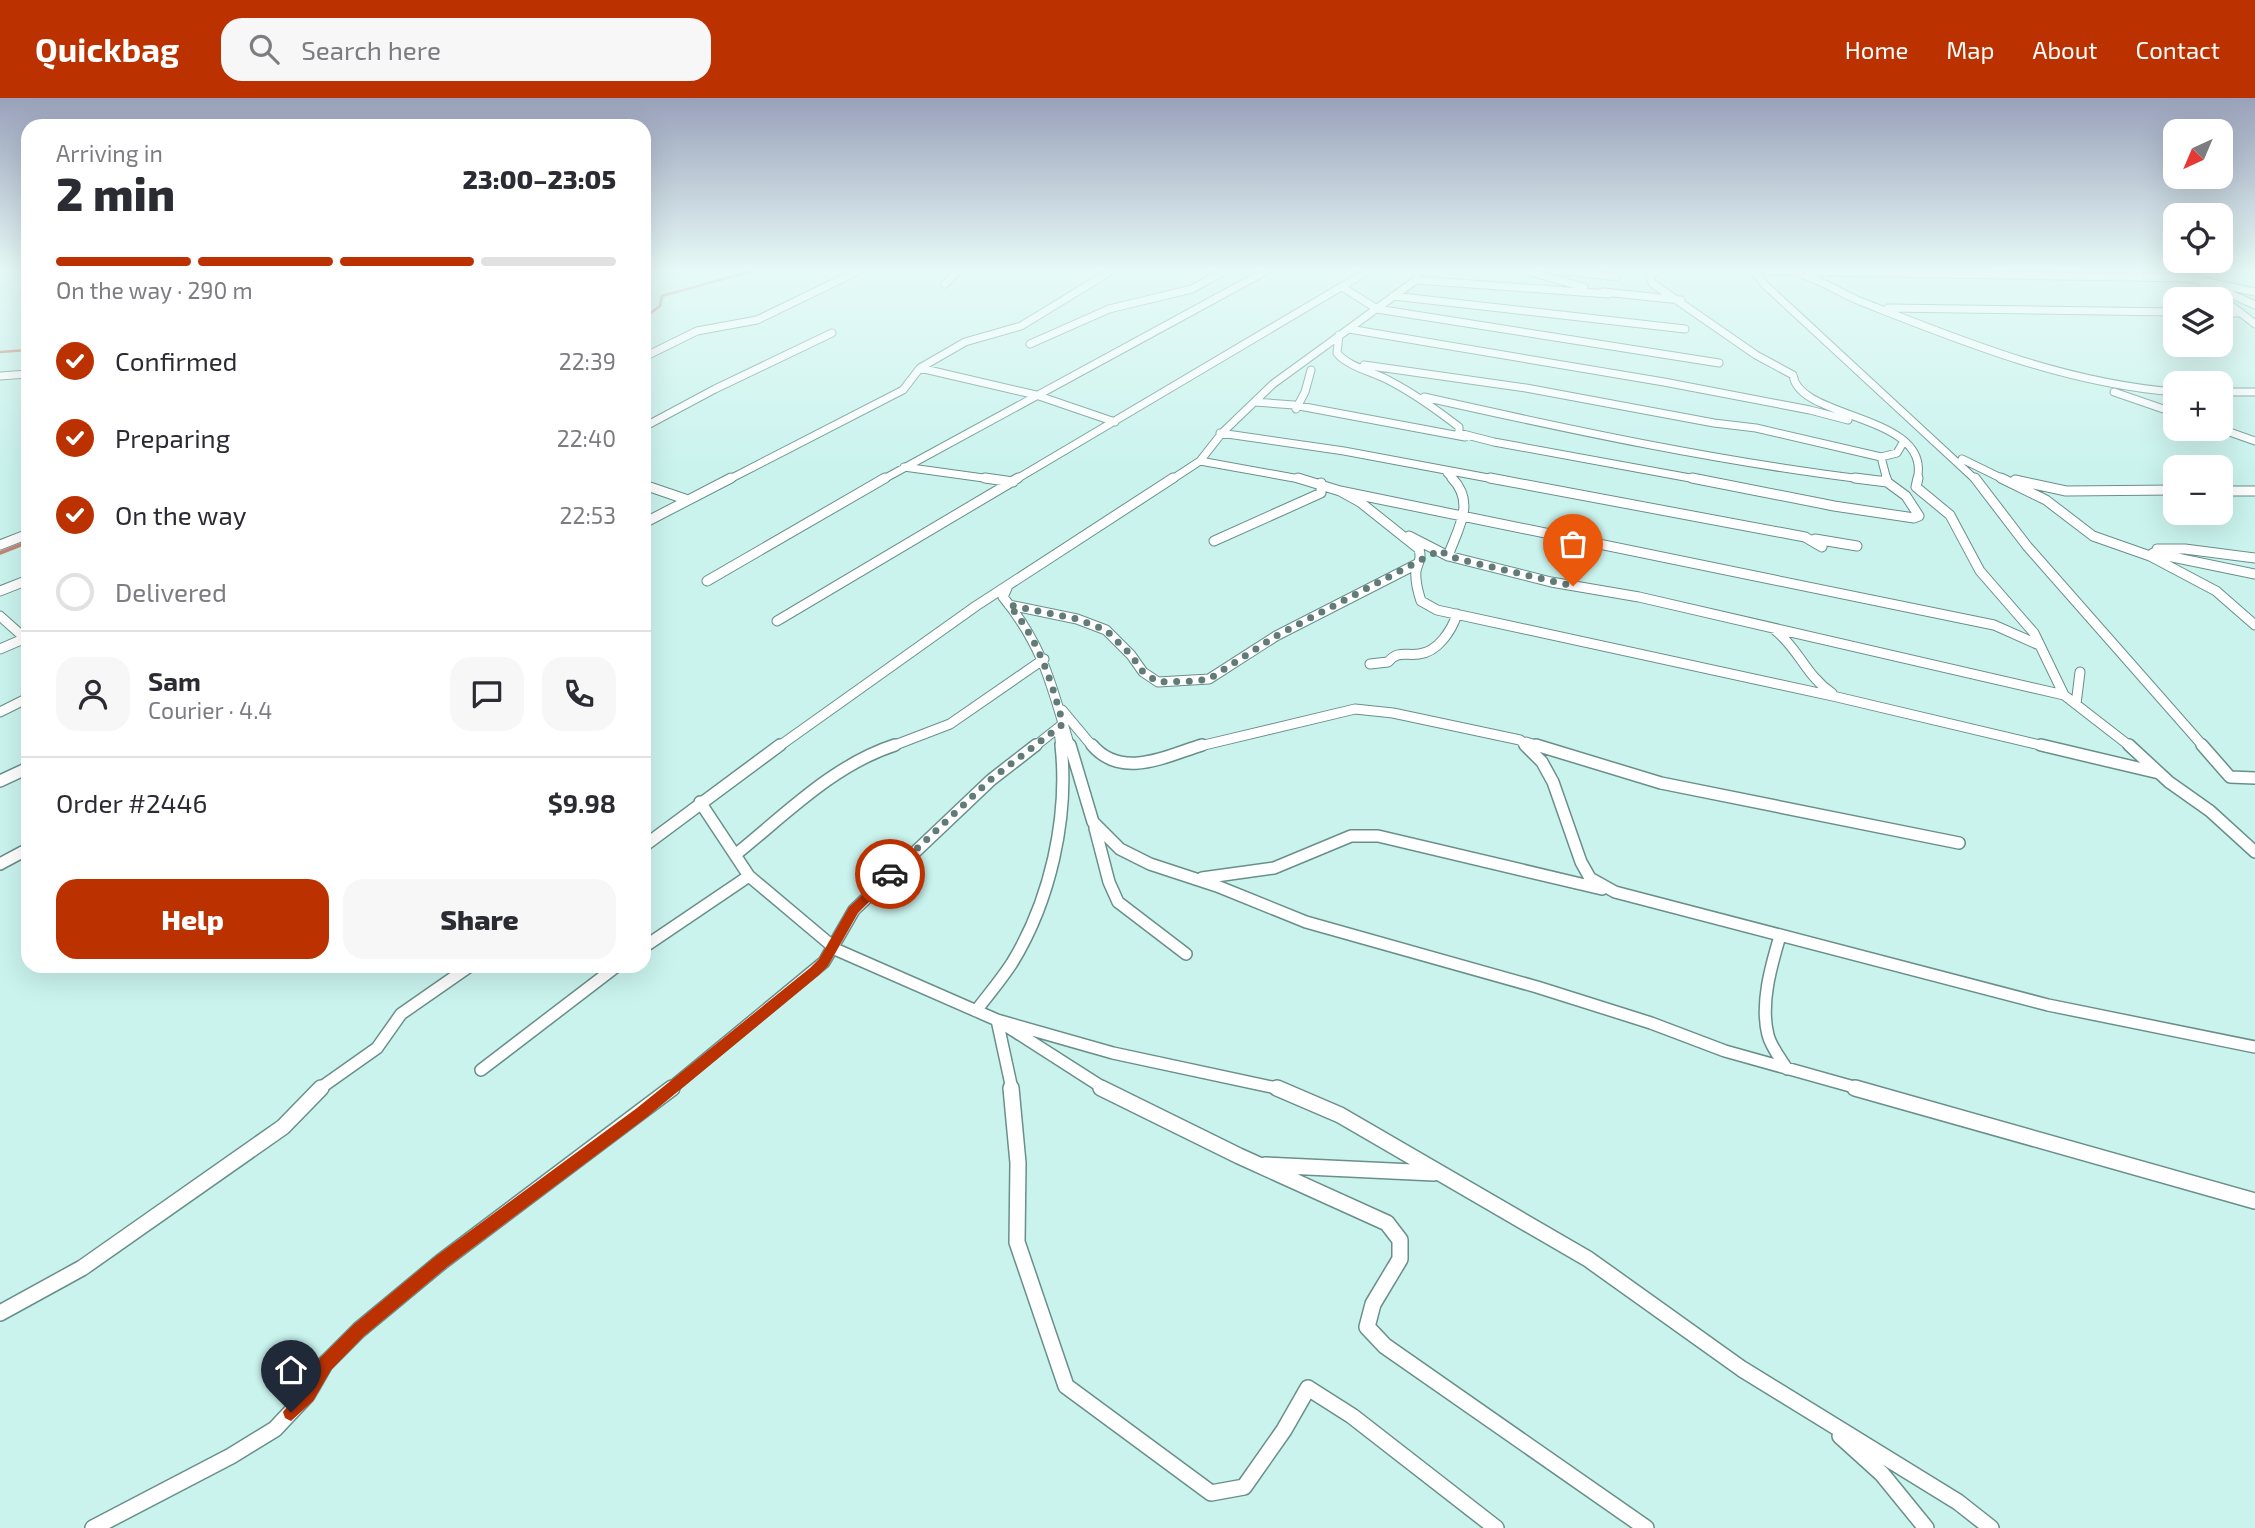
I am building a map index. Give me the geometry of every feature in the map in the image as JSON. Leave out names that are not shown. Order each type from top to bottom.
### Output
[{"type":"street","points":[[651,354],[683,338]]},
{"type":"street","points":[[651,423],[822,338]]},
{"type":"street","points":[[651,519],[903,390],[920,368],[965,342],[980,338]]},
{"type":"street","points":[[1030,344],[1044,338]]},
{"type":"street","points":[[707,581],[904,467],[1142,338]]},
{"type":"street","points":[[777,621],[1257,338]]},
{"type":"street","points":[[651,841],[684,818],[700,802],[976,606],[1200,461],[1220,433],[1287,372],[1335,338]]},
{"type":"street","points":[[1339,338],[1337,352],[1342,359],[1405,389],[1442,413],[1459,427],[1459,433],[1478,439]]},
{"type":"street","points":[[1401,338],[1677,384],[1810,410],[1895,433]]},
{"type":"street","points":[[1559,338],[1719,363]]},
{"type":"street","points":[[1727,338],[1748,352],[1793,375],[1794,384],[1803,395],[1895,433],[1904,441],[1919,472],[1916,487],[1950,515],[1980,571],[2034,633],[2057,686],[2064,695],[2131,747],[2185,794],[2217,816],[2255,852]]},
{"type":"street","points":[[1823,338],[1971,473],[2027,546],[2230,777],[2255,778]]},
{"type":"street","points":[[1961,338],[2163,409]]},
{"type":"street","points":[[1354,363],[1526,388],[1714,424],[1756,428],[1881,457],[1897,453],[1904,441]]},
{"type":"street","points":[[920,368],[1036,395],[1115,422]]},
{"type":"street","points":[[1296,408],[1305,392],[1311,370]]},
{"type":"street","points":[[2049,370],[2114,387],[2163,391]]},
{"type":"street","points":[[0,376],[21,374]]},
{"type":"street","points":[[1255,402],[1559,452],[1833,506],[1903,517],[1919,516],[1900,488],[1887,482],[1811,473],[1565,429],[1486,409],[1441,402],[1405,389]]},
{"type":"street","points":[[2233,392],[2255,391]]},
{"type":"street","points":[[1220,433],[1344,451],[1857,546]]},
{"type":"street","points":[[2233,433],[2255,441]]},
{"type":"street","points":[[1948,452],[2046,500],[2093,536],[2136,550],[2255,574]]},
{"type":"street","points":[[1881,457],[1887,482]]},
{"type":"street","points":[[1200,461],[1321,483],[1360,502],[1419,549],[1420,562],[1416,580],[1421,601],[1437,610],[1838,697],[2159,773]]},
{"type":"street","points":[[904,467],[1013,482]]},
{"type":"street","points":[[1009,605],[1077,619],[1106,630],[1131,655],[1143,672],[1158,682],[1209,679],[1276,636],[1420,562],[1444,553],[1466,516],[1467,506],[1459,484],[1445,471]]},
{"type":"street","points":[[1992,475],[2066,491],[2163,490]]},
{"type":"street","points":[[1214,541],[1321,493],[1321,483]]},
{"type":"street","points":[[651,487],[688,500]]},
{"type":"street","points":[[1340,491],[1994,625],[2039,645]]},
{"type":"street","points":[[2233,491],[2255,491]]},
{"type":"street","points":[[1392,528],[1444,553],[1551,582],[1639,597],[2064,695]]},
{"type":"street","points":[[0,545],[21,537]]},
{"type":"street","points":[[1805,537],[1822,547]]},
{"type":"street","points":[[2136,550],[2185,549],[2255,558]]},
{"type":"street","points":[[2136,550],[2217,592],[2255,625]]},
{"type":"street","points":[[0,591],[21,583]]},
{"type":"street","points":[[976,1011],[1016,956],[1039,905],[1062,816],[1063,752],[1058,705],[1044,659],[1023,621],[1003,597],[1007,588]]},
{"type":"street","points":[[1370,664],[1388,662],[1393,656],[1403,653],[1421,654],[1433,648],[1452,629],[1457,614]]},
{"type":"street","points":[[0,616],[21,634]]},
{"type":"street","points":[[1771,628],[1784,636],[1804,668],[1819,684],[1838,697]]},
{"type":"street","points":[[0,649],[21,641]]},
{"type":"street","points":[[734,855],[841,770],[871,753],[923,736],[950,723],[1044,659]]},
{"type":"street","points":[[2076,704],[2080,672]]},
{"type":"street","points":[[0,712],[21,702]]},
{"type":"street","points":[[1058,705],[1096,750],[1121,764],[1137,765],[1229,737],[1355,709],[1393,713],[1520,740],[1661,783],[1959,843]]},
{"type":"street","points":[[1061,726],[1093,822],[1109,882],[1118,902],[1186,954]]},
{"type":"street","points":[[93,1528],[232,1456],[275,1429],[307,1395],[326,1364],[359,1330],[441,1262],[642,1112],[760,1018],[824,962],[854,910],[898,866],[990,780],[1061,726]]},
{"type":"street","points":[[1520,740],[1542,762],[1553,782],[1577,852],[1590,878],[1615,892]]},
{"type":"street","points":[[0,782],[21,772]]},
{"type":"street","points":[[700,802],[749,876],[833,947],[997,1020],[1113,1053],[1275,1087],[1340,1115],[1588,1259],[1742,1369],[1958,1502],[1991,1528]]},
{"type":"street","points":[[1093,822],[1102,835],[1124,851],[1160,870],[1197,879],[1292,917],[1668,1028],[1725,1051],[2255,1201]]},
{"type":"street","points":[[1197,879],[1273,868],[1351,836],[1369,834],[1615,892],[2048,1005],[2255,1047]]},
{"type":"street","points":[[0,864],[21,853]]},
{"type":"street","points":[[651,942],[749,876]]},
{"type":"street","points":[[1780,936],[1773,955],[1767,1004],[1768,1035],[1787,1069]]},
{"type":"street","points":[[0,1313],[82,1268],[283,1126],[324,1083],[377,1048],[401,1014],[460,973]]},
{"type":"street","points":[[481,1070],[608,973]]},
{"type":"street","points":[[997,1020],[1092,1083],[1387,1223],[1400,1240],[1400,1259],[1373,1304],[1367,1327],[1385,1346],[1646,1528]]},
{"type":"street","points":[[997,1020],[1015,1104],[1018,1163],[1017,1242],[1066,1386],[1211,1493],[1244,1487],[1284,1430],[1308,1388],[1352,1416],[1496,1528]]},
{"type":"street","points":[[1258,1164],[1437,1173]]},
{"type":"street","points":[[1820,1418],[1882,1474],[1926,1528]]},
{"type":"street","points":[[1958,1502],[1985,1528]]},
{"type":"waterway","points":[[0,352],[21,350]]},
{"type":"waterway","points":[[0,553],[21,545]]},
{"type":"way so far","points":[[890,874],[990,780],[1063,724],[1044,659],[1023,621],[1009,605],[1077,619],[1106,630],[1120,642],[1143,672],[1158,682],[1175,682],[1209,679],[1276,636],[1344,603],[1440,550],[1448,556],[1462,560],[1573,586]]},
{"type":"route","points":[[291,1412],[307,1395],[326,1364],[359,1330],[441,1262],[642,1112],[760,1018],[814,971],[824,962],[854,910],[890,874]]}]
